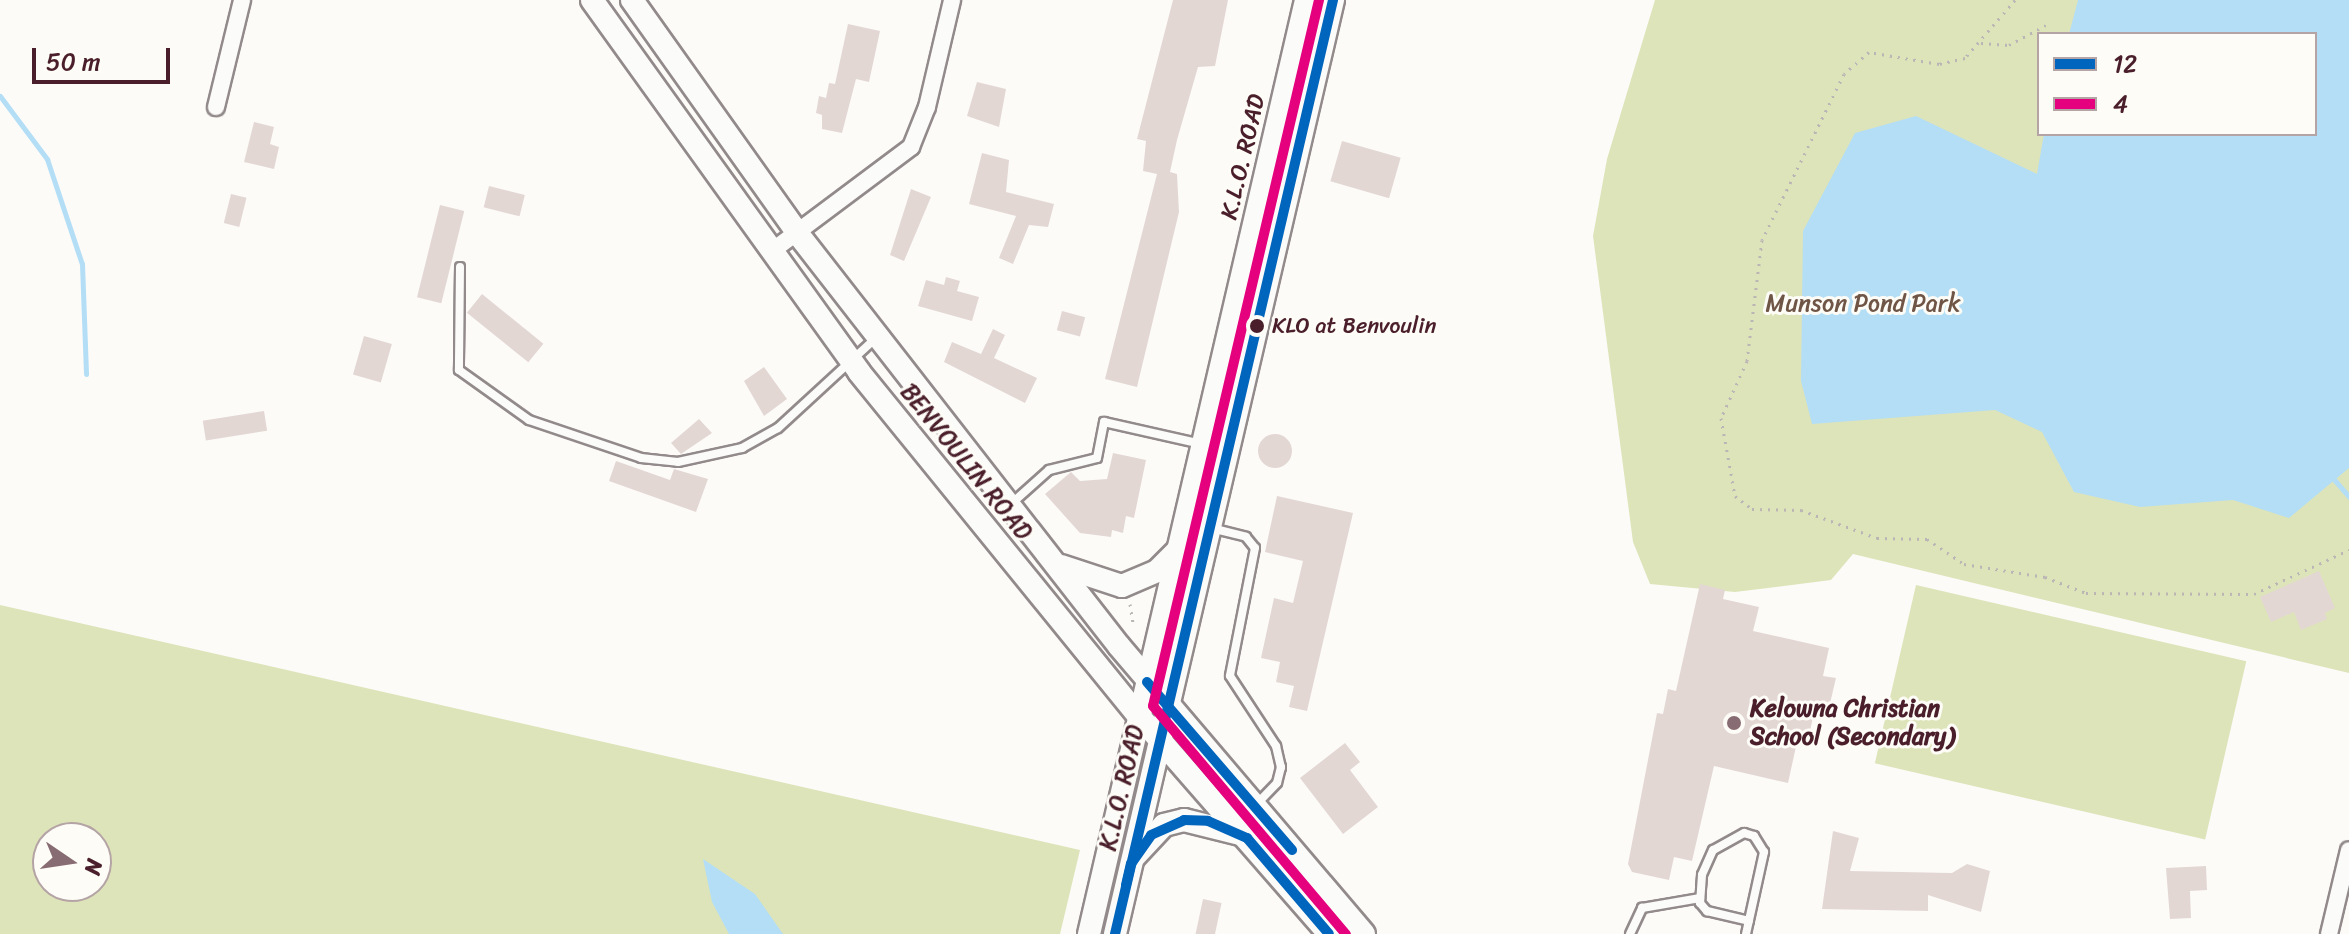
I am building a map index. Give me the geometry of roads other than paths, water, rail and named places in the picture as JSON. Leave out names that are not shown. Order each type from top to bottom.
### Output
[{"type":"main road","name":"BENVOULIN ROAD","points":[[592,0],[852,362],[1139,716],[1329,934]]},
{"type":"main road","name":"BENVOULIN ROAD","points":[[632,0],[798,234],[1147,682],[1364,934]]},
{"type":"main road","name":"K.L.O. ROAD","points":[[1089,934],[1306,0]]},
{"type":"main road","name":"K.L.O. ROAD","points":[[1115,934],[1333,0]]},
{"type":"main road","points":[[1053,562],[1082,578],[1122,586],[1157,571],[1178,550]]},
{"type":"main road","points":[[1131,864],[1151,835],[1184,820],[1220,825],[1247,838]]},
{"type":"street","points":[[216,107],[242,0]]},
{"type":"street","points":[[772,251],[911,147],[927,107],[952,0]]},
{"type":"street","points":[[2329,934],[2349,850]]},
{"type":"lane","points":[[460,267],[459,370],[529,420],[641,458],[678,462],[742,448],[778,428],[877,336]]},
{"type":"lane","points":[[1009,505],[1049,470],[1097,458],[1104,422],[1202,445]]},
{"type":"lane","points":[[1209,527],[1246,537],[1255,548],[1230,676],[1276,746],[1281,767],[1273,789],[1255,806]]},
{"type":"lane","points":[[1746,934],[1749,921],[1764,852],[1754,836],[1731,837],[1713,850],[1700,898],[1707,911],[1749,921]]},
{"type":"lane","points":[[1630,934],[1642,908],[1700,898]]},
{"type":"water","points":[[2078,0],[2349,0],[2349,468],[2289,518],[2233,500],[2140,507],[2074,492],[2042,432],[1995,410],[1812,424],[1801,381],[1803,231],[1855,133],[1916,116],[2037,174],[2044,136],[2317,136],[2317,32],[2070,32]]},
{"type":"water","points":[[703,859],[755,894],[783,934],[729,934],[712,902]]},
{"type":"waterway","points":[[0,96],[47,159],[82,264],[86,374]]},
{"type":"waterway","points":[[2331,476],[2349,497]]},
{"type":"place","name":"KLO at Benvoulin","points":[[1257,326]]},
{"type":"place","name":"Kelowna Christian School (Secondary)","points":[[1734,723]]},
{"type":"park label","name":"Munson Pond Park","points":[[1863,304]]}]
